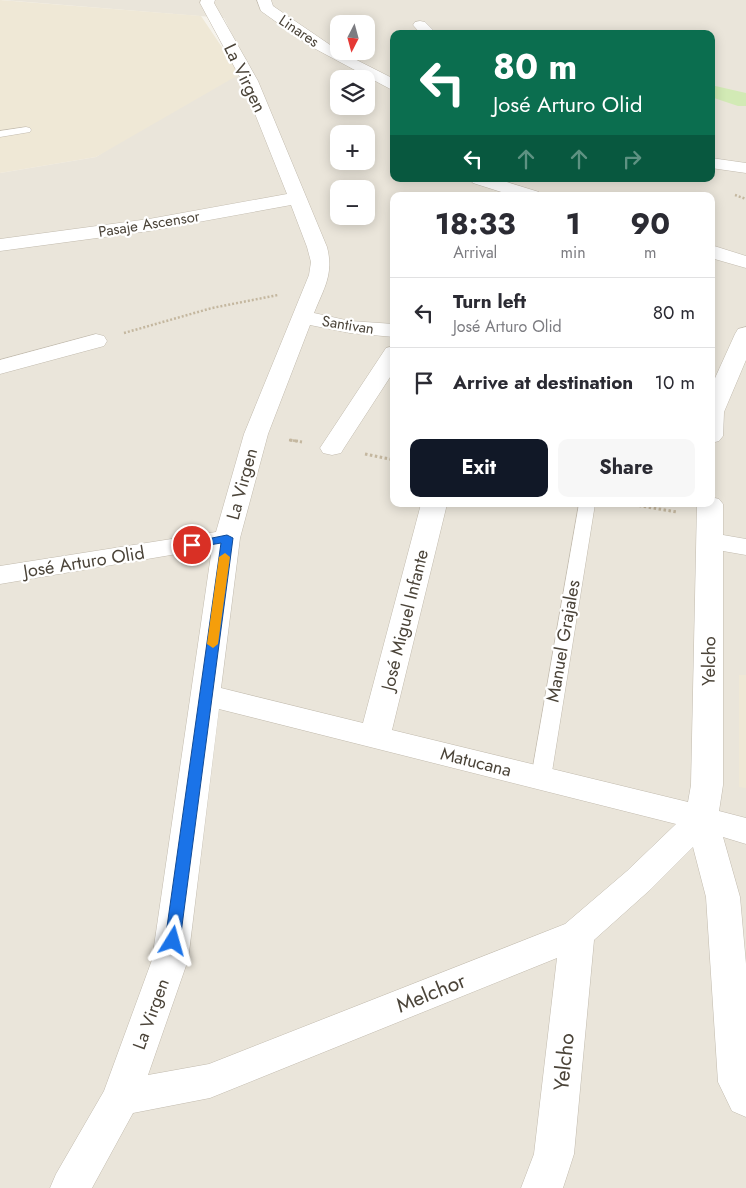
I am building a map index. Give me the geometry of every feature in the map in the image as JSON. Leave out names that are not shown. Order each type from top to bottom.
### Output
[{"type":"street","name":"La Virgen","points":[[70,1188],[121,1098],[170,960],[227,538],[256,434],[319,274],[321,262],[318,247],[250,81],[207,3],[208,0]]},
{"type":"street","name":"Linares","points":[[264,0],[266,8],[315,43],[390,84]]},
{"type":"street","points":[[715,164],[746,168]]},
{"type":"street","points":[[488,182],[520,192]]},
{"type":"street","name":"Pasaje Ascensor","points":[[0,245],[48,240],[228,212],[297,198]]},
{"type":"street","points":[[715,252],[746,262]]},
{"type":"street","name":"Santivan","points":[[304,311],[350,327],[390,331]]},
{"type":"street","points":[[715,405],[746,334]]},
{"type":"street","points":[[0,367],[96,341]]},
{"type":"street","points":[[332,448],[390,360]]},
{"type":"street","name":"José Miguel Infante","points":[[375,737],[433,507]]},
{"type":"street","points":[[710,520],[746,548]]},
{"type":"street","name":"Yelcho","points":[[702,818],[707,786],[710,520]]},
{"type":"street","name":"José Arturo Olid","points":[[0,576],[227,538]]},
{"type":"street","name":"Matucana","points":[[206,695],[702,818],[746,831]]},
{"type":"street","points":[[702,818],[723,897],[738,1082],[746,1098]]},
{"type":"street","name":"Melchor","points":[[121,1098],[210,1081],[577,934],[645,874],[702,818]]},
{"type":"street","name":"Yelcho","points":[[541,1188],[544,1185],[554,1154],[577,934]]},
{"type":"lane","points":[[0,134],[26,130]]},
{"type":"lane","name":"Manuel Grajales","points":[[541,778],[586,507]]},
{"type":"path","points":[[96,341],[212,308],[273,295],[297,294],[304,311]]},
{"type":"path","points":[[644,507],[710,520]]},
{"type":"shaded area","points":[[0,0],[201,16],[240,74],[96,157],[0,173]]},
{"type":"shaded area","points":[[3,0],[746,0],[746,1188],[0,1188],[0,173],[96,157],[244,59],[224,18]]},
{"type":"shaded area","points":[[739,675],[746,675],[746,788],[739,787]]},
{"type":"green space","points":[[715,86],[746,93],[746,106],[738,106],[715,98]]},
{"type":"slow traffic","points":[[213,644],[225,557]]},
{"type":"route","points":[[173,941],[227,538],[192,545]]}]
